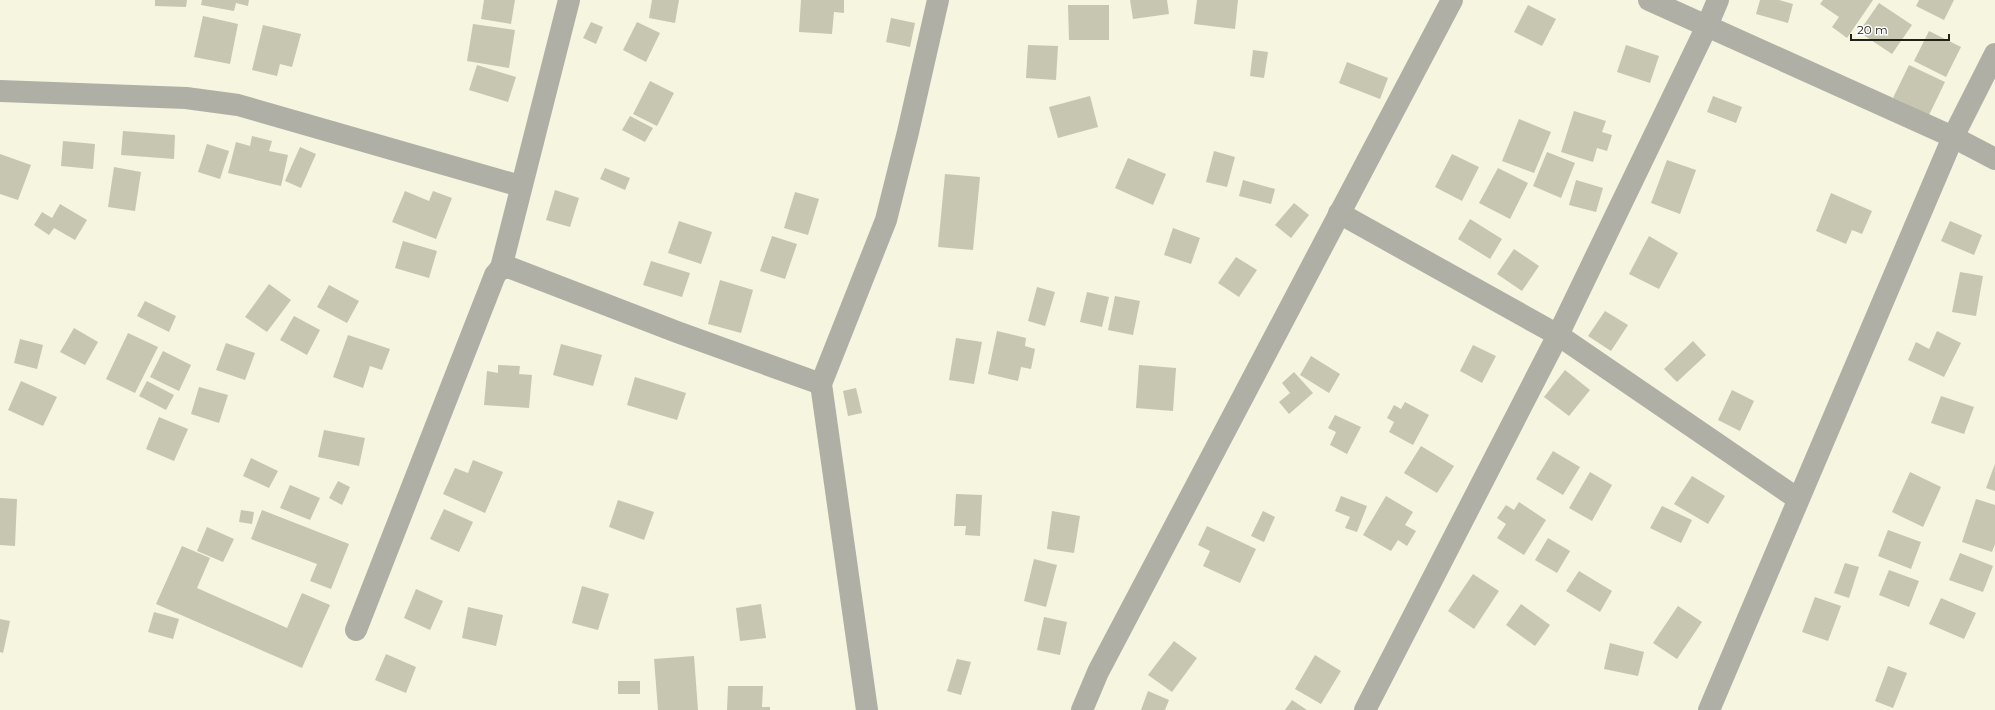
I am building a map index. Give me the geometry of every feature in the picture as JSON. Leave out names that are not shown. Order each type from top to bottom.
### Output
[{"type":"street","points":[[356,630],[495,275],[501,268],[520,186],[568,0]]},
{"type":"street","points":[[867,710],[821,384],[886,220],[938,0]]},
{"type":"street","points":[[1082,710],[1098,672],[1452,0]]},
{"type":"street","points":[[1649,0],[1953,137],[1995,158]]},
{"type":"street","points":[[1365,710],[1558,335],[1707,26],[1718,0]]},
{"type":"street","points":[[1709,710],[1953,137],[1995,54]]},
{"type":"street","points":[[0,91],[186,98],[238,105],[520,186]]},
{"type":"street","points":[[1339,213],[1558,335],[1798,499]]},
{"type":"street","points":[[501,268],[511,268],[677,332],[821,384]]},
{"type":"building","points":[[155,0],[187,0],[186,7],[155,6]]},
{"type":"building","points":[[202,0],[249,0],[248,6],[236,3],[234,11],[201,5]]},
{"type":"building","points":[[484,0],[515,0],[511,24],[481,19]]},
{"type":"building","points":[[652,0],[679,0],[675,23],[649,18]]},
{"type":"building","points":[[801,0],[844,0],[844,13],[834,12],[832,34],[799,32]]},
{"type":"building","points":[[1130,0],[1167,0],[1169,14],[1133,19]]},
{"type":"building","points":[[1197,0],[1238,0],[1235,29],[1194,24]]},
{"type":"building","points":[[1760,0],[1779,0],[1793,4],[1788,23],[1756,14]]},
{"type":"building","points":[[1823,0],[1873,0],[1847,38],[1832,27],[1839,17],[1820,4]]},
{"type":"building","points":[[1919,0],[1954,0],[1944,20],[1916,6]]},
{"type":"building","points":[[1879,3],[1912,25],[1892,54],[1859,32]]},
{"type":"building","points":[[1068,5],[1109,5],[1109,40],[1069,40]]},
{"type":"building","points":[[1528,5],[1556,19],[1542,46],[1514,32]]},
{"type":"building","points":[[203,16],[238,24],[230,64],[194,57]]},
{"type":"building","points":[[891,18],[915,23],[910,47],[886,42]]},
{"type":"building","points":[[591,22],[603,27],[596,44],[583,38]]},
{"type":"building","points":[[637,22],[660,33],[646,62],[623,50]]},
{"type":"building","points":[[473,24],[515,30],[509,68],[467,61]]},
{"type":"building","points":[[263,25],[301,34],[292,67],[280,64],[277,76],[252,70]]},
{"type":"building","points":[[1929,31],[1961,47],[1946,77],[1914,61]]},
{"type":"building","points":[[1028,45],[1058,46],[1056,80],[1026,78]]},
{"type":"building","points":[[1626,45],[1659,56],[1650,83],[1617,72]]},
{"type":"building","points":[[1253,50],[1268,52],[1264,78],[1250,76]]},
{"type":"building","points":[[1347,62],[1388,78],[1380,99],[1339,83]]},
{"type":"building","points":[[477,65],[516,77],[508,102],[469,90]]},
{"type":"building","points":[[1909,65],[1945,82],[1929,115],[1893,98]]},
{"type":"building","points":[[650,81],[674,93],[657,126],[633,114]]},
{"type":"building","points":[[1090,96],[1098,127],[1058,138],[1049,107]]},
{"type":"building","points":[[1713,96],[1742,107],[1736,123],[1707,112]]},
{"type":"building","points":[[1574,111],[1606,121],[1602,132],[1612,135],[1607,151],[1597,148],[1593,162],[1561,152]]},
{"type":"building","points":[[630,116],[653,128],[645,142],[622,130]]},
{"type":"building","points":[[1519,119],[1551,132],[1534,173],[1502,161]]},
{"type":"building","points":[[123,131],[175,135],[174,159],[121,155]]},
{"type":"building","points":[[252,136],[272,141],[269,151],[288,155],[281,186],[228,173],[236,142],[250,146]]},
{"type":"building","points":[[63,141],[95,144],[93,169],[61,166]]},
{"type":"building","points":[[207,144],[229,151],[220,179],[198,172]]},
{"type":"building","points":[[300,147],[316,154],[301,188],[285,181]]},
{"type":"building","points":[[1214,151],[1235,157],[1227,187],[1206,182]]},
{"type":"building","points":[[1547,152],[1575,163],[1561,198],[1533,186]]},
{"type":"building","points":[[0,154],[31,165],[18,200],[0,194]]},
{"type":"building","points":[[1452,154],[1479,167],[1462,201],[1435,187]]},
{"type":"building","points":[[1128,158],[1166,174],[1153,205],[1115,188]]},
{"type":"building","points":[[1667,160],[1696,170],[1680,214],[1651,203]]},
{"type":"building","points":[[114,167],[141,172],[135,211],[108,207]]},
{"type":"building","points":[[605,168],[630,178],[625,190],[600,179]]},
{"type":"building","points":[[1498,168],[1528,183],[1510,219],[1479,203]]},
{"type":"building","points":[[945,174],[980,177],[973,250],[938,247]]},
{"type":"building","points":[[1243,180],[1275,189],[1271,204],[1239,196]]},
{"type":"building","points":[[1576,180],[1603,188],[1596,212],[1569,205]]},
{"type":"building","points":[[555,190],[579,198],[570,227],[546,220]]},
{"type":"building","points":[[405,191],[429,201],[433,191],[452,198],[436,239],[392,222]]},
{"type":"building","points":[[795,192],[819,199],[808,235],[784,228]]},
{"type":"building","points":[[1831,193],[1872,211],[1862,234],[1852,230],[1846,244],[1816,231]]},
{"type":"building","points":[[1294,203],[1309,215],[1291,238],[1275,225]]},
{"type":"building","points":[[60,204],[87,220],[75,240],[54,228],[49,235],[34,225],[42,212],[52,218]]},
{"type":"building","points":[[1470,219],[1502,239],[1490,259],[1458,239]]},
{"type":"building","points":[[679,221],[712,232],[701,264],[668,253]]},
{"type":"building","points":[[1950,221],[1982,235],[1974,255],[1941,241]]},
{"type":"building","points":[[1173,228],[1200,238],[1191,264],[1164,255]]},
{"type":"building","points":[[772,236],[797,244],[785,279],[760,271]]},
{"type":"building","points":[[1649,236],[1678,253],[1659,289],[1629,274]]},
{"type":"building","points":[[403,241],[437,251],[429,278],[395,268]]},
{"type":"building","points":[[1514,249],[1539,266],[1522,291],[1497,274]]},
{"type":"building","points":[[1236,257],[1257,270],[1239,297],[1218,283]]},
{"type":"building","points":[[651,261],[690,273],[682,297],[643,285]]},
{"type":"building","points":[[1960,272],[1983,276],[1976,316],[1952,312]]},
{"type":"building","points":[[720,280],[753,290],[741,333],[708,324]]},
{"type":"building","points":[[269,284],[291,300],[267,332],[245,317]]},
{"type":"building","points":[[329,285],[359,301],[347,323],[317,307]]},
{"type":"building","points":[[1037,287],[1055,292],[1045,326],[1028,321]]},
{"type":"building","points":[[1087,292],[1109,297],[1102,327],[1080,322]]},
{"type":"building","points":[[1115,296],[1140,301],[1133,335],[1108,330]]},
{"type":"building","points":[[145,301],[176,316],[169,332],[137,316]]},
{"type":"building","points":[[1605,311],[1628,325],[1611,351],[1588,336]]},
{"type":"building","points":[[294,316],[320,330],[307,355],[280,340]]},
{"type":"building","points":[[74,328],[98,342],[85,365],[60,352]]},
{"type":"building","points":[[997,331],[1026,338],[1025,346],[1035,349],[1031,369],[1021,367],[1018,381],[988,374]]},
{"type":"building","points":[[1937,331],[1961,343],[1944,377],[1908,360],[1916,342],[1929,349]]},
{"type":"building","points":[[128,333],[158,347],[135,393],[106,379]]},
{"type":"building","points":[[348,335],[390,349],[382,370],[370,366],[363,388],[333,377]]},
{"type":"building","points":[[956,338],[982,342],[974,384],[949,380]]},
{"type":"building","points":[[20,339],[43,345],[37,369],[14,363]]},
{"type":"building","points":[[1693,341],[1706,355],[1677,382],[1664,369]]},
{"type":"building","points":[[226,343],[255,353],[245,380],[216,370]]},
{"type":"building","points":[[561,344],[602,355],[593,386],[553,375]]},
{"type":"building","points":[[1473,345],[1496,356],[1482,383],[1460,371]]},
{"type":"building","points":[[163,351],[191,365],[179,391],[150,377]]},
{"type":"building","points":[[1311,356],[1340,374],[1329,393],[1300,375]]},
{"type":"building","points":[[498,365],[520,366],[519,374],[532,375],[529,408],[484,405],[487,371],[498,373]]},
{"type":"building","points":[[1139,365],[1176,368],[1173,411],[1136,408]]},
{"type":"building","points":[[1565,370],[1590,390],[1569,416],[1544,397]]},
{"type":"building","points":[[1294,372],[1313,393],[1289,414],[1279,402],[1290,393],[1282,383]]},
{"type":"building","points":[[635,377],[686,393],[677,420],[627,405]]},
{"type":"building","points":[[21,381],[57,397],[43,426],[8,410]]},
{"type":"building","points":[[147,381],[174,395],[166,410],[139,396]]},
{"type":"building","points":[[199,387],[228,395],[219,423],[191,414]]},
{"type":"building","points":[[856,388],[862,413],[848,416],[843,391]]},
{"type":"building","points":[[1732,390],[1754,401],[1740,431],[1718,420]]},
{"type":"building","points":[[1941,396],[1974,407],[1964,434],[1931,423]]},
{"type":"building","points":[[1405,402],[1429,415],[1413,445],[1389,432],[1394,422],[1387,418],[1394,405],[1401,409]]},
{"type":"building","points":[[1335,415],[1361,427],[1347,454],[1330,445],[1336,432],[1328,428]]},
{"type":"building","points":[[159,417],[188,429],[174,461],[146,449]]},
{"type":"building","points":[[324,430],[365,438],[359,466],[318,457]]},
{"type":"building","points":[[1421,446],[1454,466],[1437,493],[1404,473]]},
{"type":"building","points":[[1553,451],[1580,467],[1563,495],[1536,479]]},
{"type":"building","points":[[251,458],[278,471],[269,488],[243,476]]},
{"type":"building","points":[[473,460],[503,472],[485,513],[443,494],[455,468],[468,473]]},
{"type":"building","points":[[1995,464],[1995,491],[1986,488]]},
{"type":"building","points":[[1590,472],[1612,485],[1592,521],[1569,508]]},
{"type":"building","points":[[1910,472],[1941,487],[1923,527],[1892,512]]},
{"type":"building","points":[[1692,476],[1725,496],[1708,524],[1674,504]]},
{"type":"building","points":[[338,481],[350,487],[342,505],[329,498]]},
{"type":"building","points":[[290,485],[320,498],[310,520],[280,508]]},
{"type":"building","points":[[956,494],[982,495],[980,536],[965,535],[966,526],[954,526]]},
{"type":"building","points":[[1341,496],[1367,506],[1357,532],[1345,528],[1350,517],[1335,511]]},
{"type":"building","points":[[1386,496],[1413,512],[1405,525],[1416,531],[1407,546],[1398,540],[1391,551],[1363,535]]},
{"type":"building","points":[[0,498],[17,499],[15,546],[0,545]]},
{"type":"building","points":[[1976,499],[1995,505],[1995,544],[1992,552],[1962,542]]},
{"type":"building","points":[[618,500],[654,512],[644,540],[609,527]]},
{"type":"building","points":[[1519,502],[1546,520],[1524,555],[1497,538],[1506,524],[1497,518],[1506,505],[1514,510]]},
{"type":"building","points":[[1662,506],[1692,520],[1681,543],[1650,528]]},
{"type":"building","points":[[444,509],[473,522],[459,552],[430,539]]},
{"type":"building","points":[[241,510],[254,512],[252,524],[239,522]]},
{"type":"building","points":[[262,510],[349,544],[331,589],[310,581],[317,564],[251,539]]},
{"type":"building","points":[[1052,511],[1080,516],[1074,553],[1047,549]]},
{"type":"building","points":[[1263,511],[1275,517],[1264,542],[1251,536]]},
{"type":"building","points":[[1207,526],[1256,549],[1240,583],[1203,566],[1210,551],[1198,545]]},
{"type":"building","points":[[207,527],[234,539],[223,562],[197,551]]},
{"type":"building","points":[[1888,530],[1921,542],[1911,569],[1878,556]]},
{"type":"building","points":[[1548,538],[1570,551],[1557,573],[1535,560]]},
{"type":"building","points":[[182,546],[210,558],[197,588],[287,628],[302,593],[330,605],[302,668],[156,604]]},
{"type":"building","points":[[1960,553],[1993,566],[1983,592],[1949,580]]},
{"type":"building","points":[[1034,559],[1057,565],[1046,607],[1024,601]]},
{"type":"building","points":[[1845,563],[1859,567],[1849,598],[1834,593]]},
{"type":"building","points":[[1889,570],[1919,581],[1909,607],[1879,595]]},
{"type":"building","points":[[1579,571],[1612,591],[1600,612],[1566,591]]},
{"type":"building","points":[[1473,574],[1499,591],[1474,629],[1448,611]]},
{"type":"building","points":[[582,586],[609,594],[598,630],[572,623]]},
{"type":"building","points":[[416,589],[443,601],[430,630],[404,618]]},
{"type":"building","points":[[1815,597],[1841,606],[1828,641],[1802,632]]},
{"type":"building","points":[[1941,598],[1976,613],[1964,639],[1929,624]]},
{"type":"building","points":[[761,604],[766,638],[740,641],[736,608]]},
{"type":"building","points":[[1521,604],[1550,625],[1535,646],[1506,625]]},
{"type":"building","points":[[1678,606],[1702,622],[1677,659],[1653,643]]},
{"type":"building","points":[[468,607],[503,615],[496,646],[462,638]]},
{"type":"building","points":[[154,612],[179,619],[173,639],[148,632]]},
{"type":"building","points":[[1044,617],[1067,622],[1060,655],[1037,650]]},
{"type":"building","points":[[0,619],[10,621],[3,653],[0,652]]},
{"type":"building","points":[[1174,641],[1197,658],[1172,692],[1148,675]]},
{"type":"building","points":[[1610,643],[1644,652],[1638,676],[1604,669]]},
{"type":"building","points":[[386,654],[416,667],[406,693],[375,680]]},
{"type":"building","points":[[1315,655],[1341,671],[1321,704],[1295,689]]},
{"type":"building","points":[[694,656],[698,710],[658,710],[654,659]]},
{"type":"building","points":[[957,659],[971,662],[961,695],[947,691]]},
{"type":"building","points":[[1888,666],[1907,673],[1893,708],[1875,701]]},
{"type":"building","points":[[618,681],[640,681],[640,694],[618,694]]},
{"type":"building","points":[[728,686],[763,686],[762,707],[770,707],[770,710],[727,710]]},
{"type":"building","points":[[1148,691],[1169,700],[1165,710],[1141,710]]},
{"type":"building","points":[[1292,700],[1307,710],[1285,710]]}]
